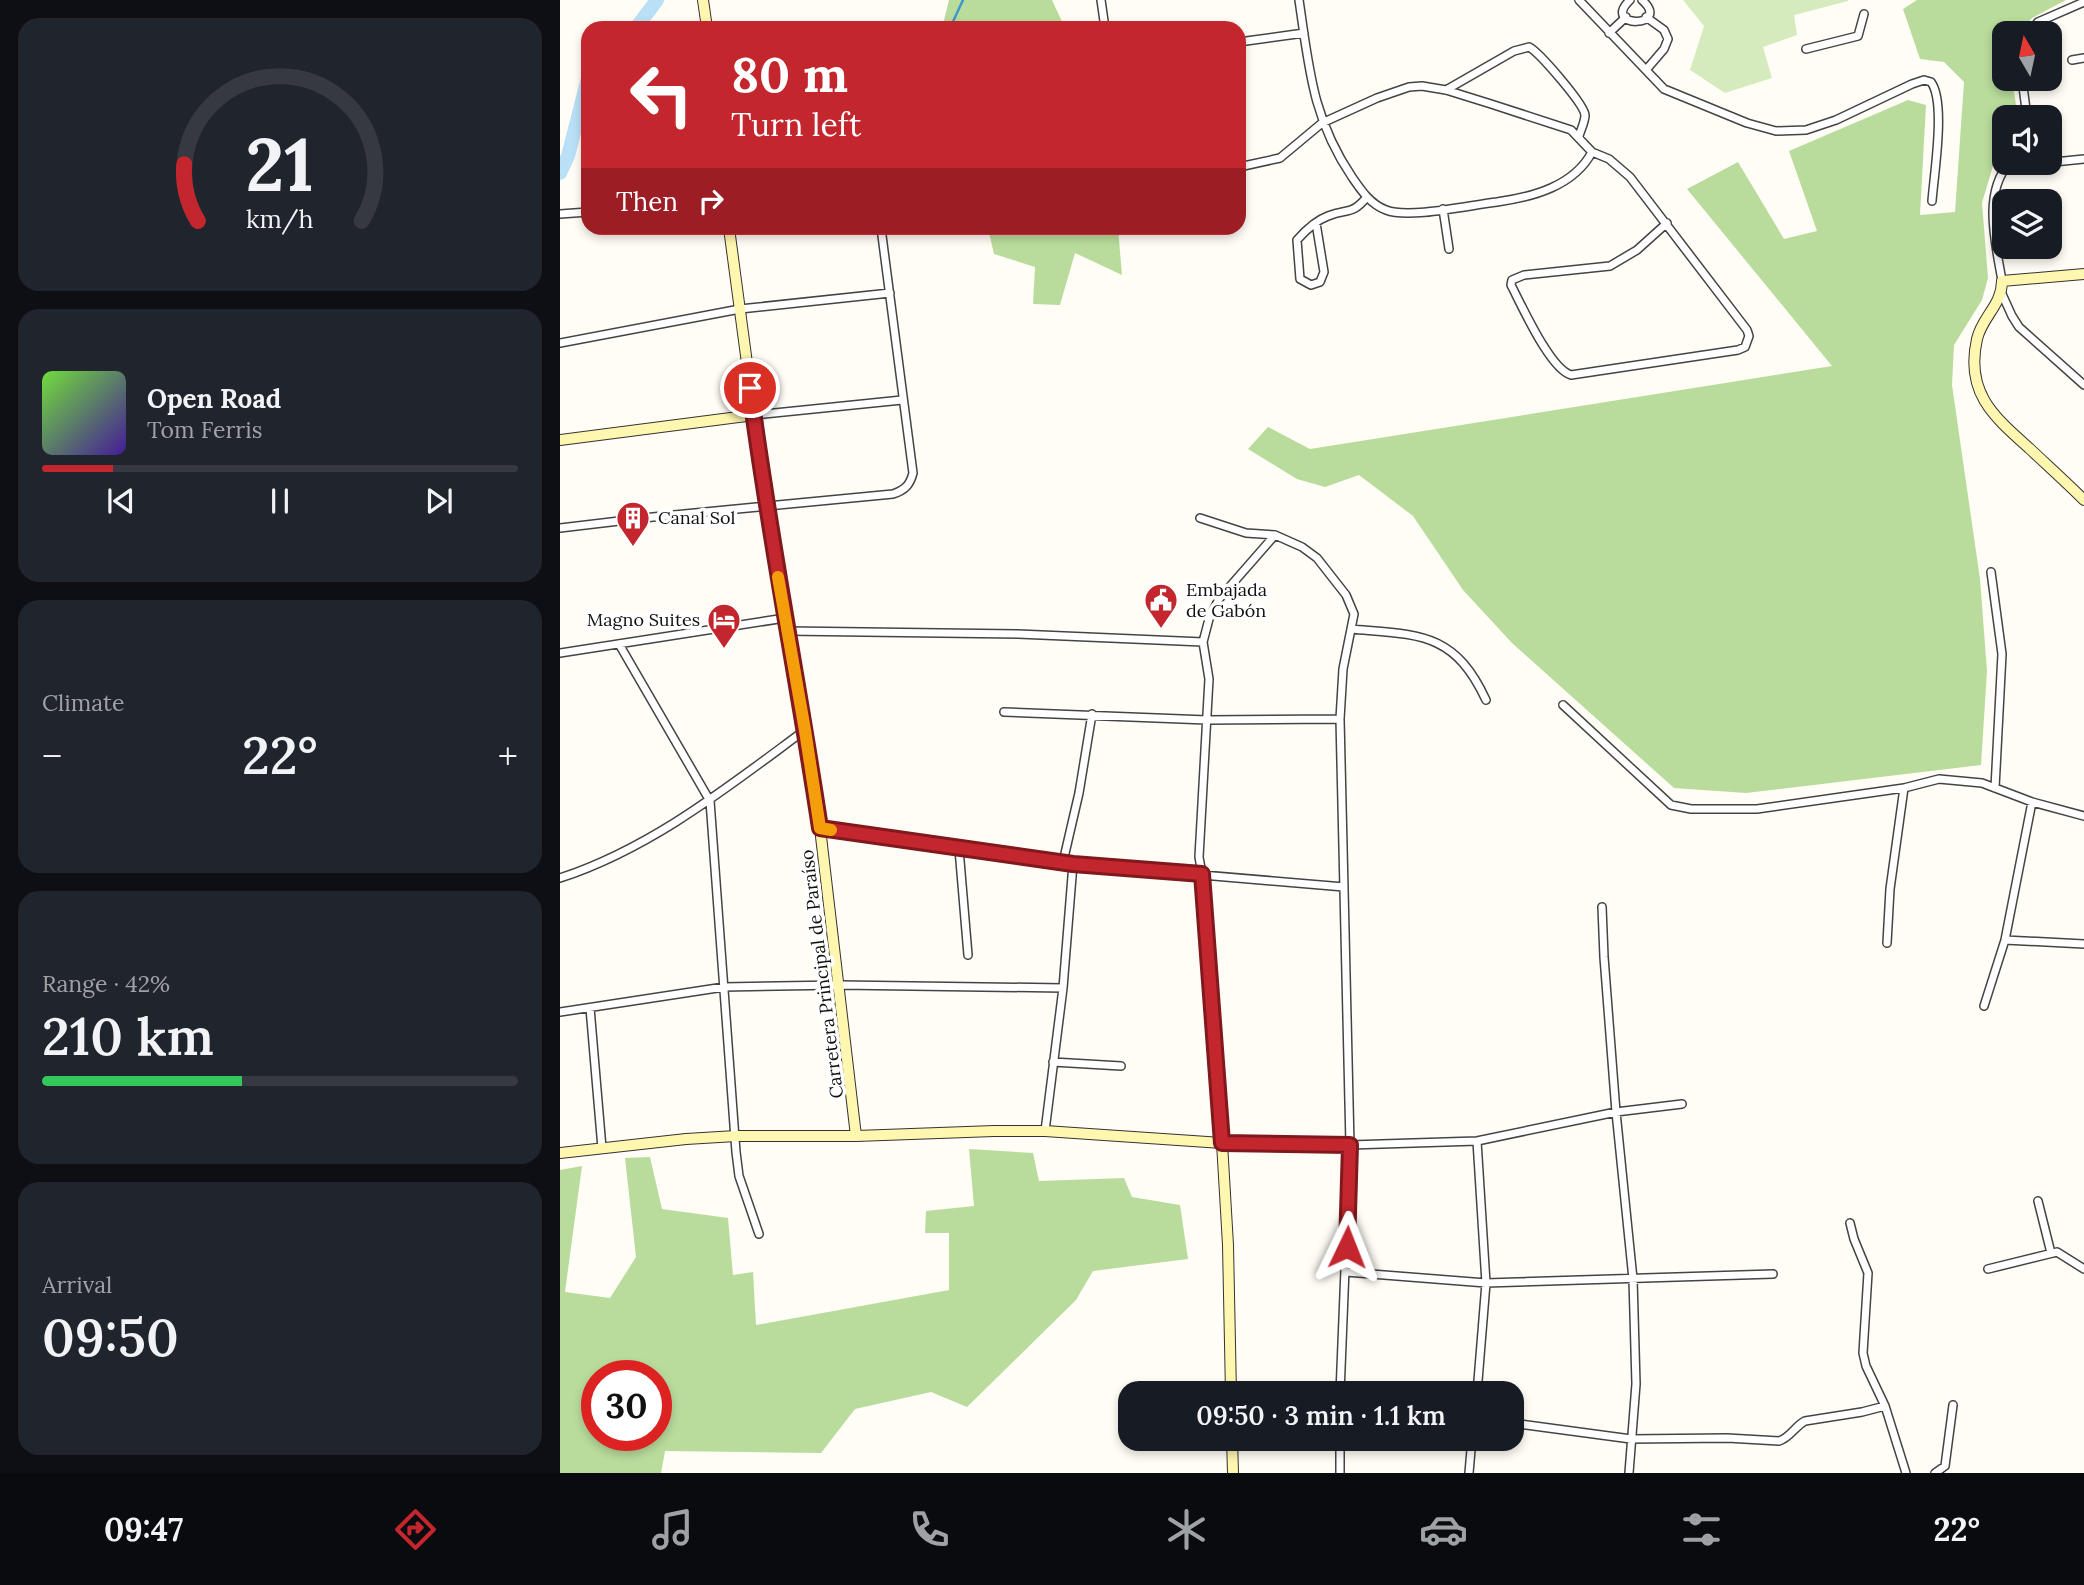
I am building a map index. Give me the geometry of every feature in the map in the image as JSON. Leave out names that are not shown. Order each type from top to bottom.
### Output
[{"type":"street","points":[[703,0],[705,21]]},
{"type":"street","points":[[1101,0],[1104,21]]},
{"type":"street","points":[[1299,0],[1311,85],[1322,123],[1342,162],[1367,197],[1387,211],[1443,209],[1510,200],[1543,191],[1566,181],[1580,171],[1592,152]]},
{"type":"street","points":[[1579,0],[1664,89],[1747,123],[1776,131],[1792,132],[1836,120],[1912,84],[1924,80],[1931,82],[1937,97],[1939,116],[1932,201]]},
{"type":"street","points":[[1626,17],[1625,6],[1630,0]]},
{"type":"street","points":[[1626,17],[1636,23],[1646,17],[1648,10],[1642,0]]},
{"type":"street","points":[[2040,21],[2084,2]]},
{"type":"street","points":[[1806,48],[1858,36],[1864,14]]},
{"type":"street","points":[[1609,33],[1626,17]]},
{"type":"street","points":[[1646,17],[1664,30],[1668,39],[1664,49],[1646,70]]},
{"type":"street","points":[[1246,41],[1304,33]]},
{"type":"street","points":[[1446,90],[1514,51],[1528,47],[1542,58],[1582,108],[1585,118],[1579,136]]},
{"type":"street","points":[[2072,60],[2084,58]]},
{"type":"street","points":[[1246,165],[1280,158],[1322,123],[1409,87],[1446,90],[1571,130],[1592,152],[1609,159],[1630,177],[1667,223],[1747,330],[1749,337],[1745,347],[1580,375],[1564,373],[1545,346],[1511,285],[1512,280],[1524,275],[1610,266],[1637,250],[1667,223]]},
{"type":"street","points":[[2062,162],[2084,159]]},
{"type":"street","points":[[2001,175],[1994,204],[2002,294],[2019,327],[2082,382]]},
{"type":"street","points":[[1317,223],[1324,272],[1320,282],[1311,285],[1300,279],[1296,243],[1304,232],[1317,223],[1334,213],[1352,211],[1367,197]]},
{"type":"street","points":[[1443,209],[1449,249]]},
{"type":"street","points":[[560,214],[581,212]]},
{"type":"street","name":"Carretera Principal de Paraíso","points":[[730,235],[766,506],[820,828],[856,1136]]},
{"type":"street","points":[[560,528],[903,491],[910,483],[913,473],[882,235]]},
{"type":"street","points":[[2002,281],[2084,274]]},
{"type":"street","points":[[560,343],[740,309],[890,293]]},
{"type":"street","points":[[2002,294],[1977,339],[1977,386],[1987,408],[1995,417],[2084,499]]},
{"type":"street","points":[[560,440],[754,415],[902,400]]},
{"type":"street","points":[[1200,518],[1246,533],[1275,535],[1302,547],[1317,558],[1353,607],[1354,614],[1343,669],[1340,719],[1350,1145],[1341,1381]]},
{"type":"street","points":[[1231,1381],[1228,1245],[1222,1143],[1199,857],[1209,679],[1203,642],[1209,619],[1219,599],[1275,535]]},
{"type":"street","points":[[1991,572],[2001,654],[1995,788]]},
{"type":"street","points":[[560,653],[785,618]]},
{"type":"street","points":[[1351,629],[1417,635],[1444,645],[1468,670],[1486,700]]},
{"type":"street","points":[[787,631],[1018,634],[1203,642]]},
{"type":"street","points":[[619,644],[710,802],[739,1177],[759,1234]]},
{"type":"street","points":[[1563,705],[1671,805],[1690,808],[1757,809],[1904,788],[1939,779],[1982,783],[2032,802],[2084,816]]},
{"type":"street","points":[[1004,712],[1207,720],[1340,719]]},
{"type":"street","points":[[1063,862],[1079,793],[1092,714]]},
{"type":"street","points":[[560,878],[586,869],[638,843],[710,802],[805,730]]},
{"type":"street","points":[[1887,943],[1890,889],[1904,788]]},
{"type":"street","points":[[1984,1006],[2005,940],[2032,802]]},
{"type":"street","points":[[820,828],[1073,864],[1344,887]]},
{"type":"street","points":[[959,849],[968,954]]},
{"type":"street","points":[[1045,1131],[1063,988],[1073,864]]},
{"type":"street","points":[[1602,907],[1616,1112],[1633,1279],[1636,1384],[1629,1473]]},
{"type":"street","points":[[2005,940],[2084,944]]},
{"type":"street","points":[[560,1012],[724,987],[840,985],[1063,988]]},
{"type":"street","points":[[590,1008],[602,1148]]},
{"type":"street","points":[[1054,1062],[1121,1066]]},
{"type":"street","points":[[560,1153],[736,1136],[1045,1131],[1222,1143],[1350,1145],[1477,1141],[1616,1112],[1682,1104]]},
{"type":"street","points":[[1477,1141],[1486,1283],[1478,1381]]},
{"type":"street","points":[[2038,1201],[2051,1253]]},
{"type":"street","points":[[1850,1223],[1868,1273],[1863,1353],[1866,1366],[1885,1406],[1906,1473]]},
{"type":"street","points":[[1988,1269],[2057,1252],[2084,1269]]},
{"type":"street","points":[[1346,1272],[1486,1283],[1773,1274]]},
{"type":"street","points":[[1935,1473],[1945,1466],[1953,1405]]},
{"type":"street","points":[[1524,1425],[1630,1439],[1727,1438],[1779,1441],[1805,1421],[1885,1406]]},
{"type":"street","points":[[1232,1451],[1233,1473]]},
{"type":"street","points":[[1340,1451],[1340,1473]]},
{"type":"street","points":[[1469,1473],[1471,1451]]},
{"type":"green space","points":[[949,0],[1052,0],[1062,21],[944,21]]},
{"type":"green space","points":[[1683,0],[1848,1],[1794,15],[1797,35],[1763,47],[1772,78],[1725,93],[1690,70],[1704,26]]},
{"type":"green space","points":[[1917,0],[2066,0],[2029,21],[1992,21],[1992,91],[2014,91],[2016,105],[1992,105],[1992,169],[1982,203],[1988,278],[1982,300],[1954,345],[1952,385],[1980,579],[1987,671],[1981,765],[1746,793],[1674,788],[1512,643],[1463,590],[1413,516],[1359,475],[1325,487],[1297,479],[1248,449],[1268,427],[1310,449],[1832,366],[1687,189],[1738,162],[1784,239],[1817,231],[1789,151],[1908,100],[1926,105],[1920,215],[1955,212],[1964,82],[1944,62],[1920,59],[1903,9]]},
{"type":"green space","points":[[990,235],[1119,235],[1122,275],[1075,253],[1060,305],[1033,304],[1035,267],[994,254]]},
{"type":"green space","points":[[969,1149],[1033,1153],[1039,1181],[1124,1178],[1132,1197],[1180,1205],[1188,1259],[1093,1271],[1076,1300],[967,1407],[931,1392],[855,1409],[821,1453],[665,1451],[661,1473],[560,1473],[560,1170],[582,1166],[565,1292],[610,1298],[636,1257],[625,1158],[650,1157],[662,1209],[728,1218],[733,1275],[753,1272],[756,1325],[949,1290],[949,1233],[925,1233],[926,1211],[974,1206]]},
{"type":"waterway","points":[[641,21],[657,0]]},
{"type":"waterway","points":[[953,21],[963,0]]},
{"type":"waterway","points":[[560,173],[568,156],[581,105]]},
{"type":"slow traffic","points":[[778,577],[820,828],[831,830]]},
{"type":"place","name":"Canal Sol","points":[[633,548]]},
{"type":"place","name":"Embajada de Gabón","points":[[1161,630]]},
{"type":"place","name":"Magno Suites","points":[[724,650]]},
{"type":"route","points":[[750,388],[766,506],[820,828],[1073,864],[1202,874],[1222,1143],[1350,1145],[1347,1247]]}]
